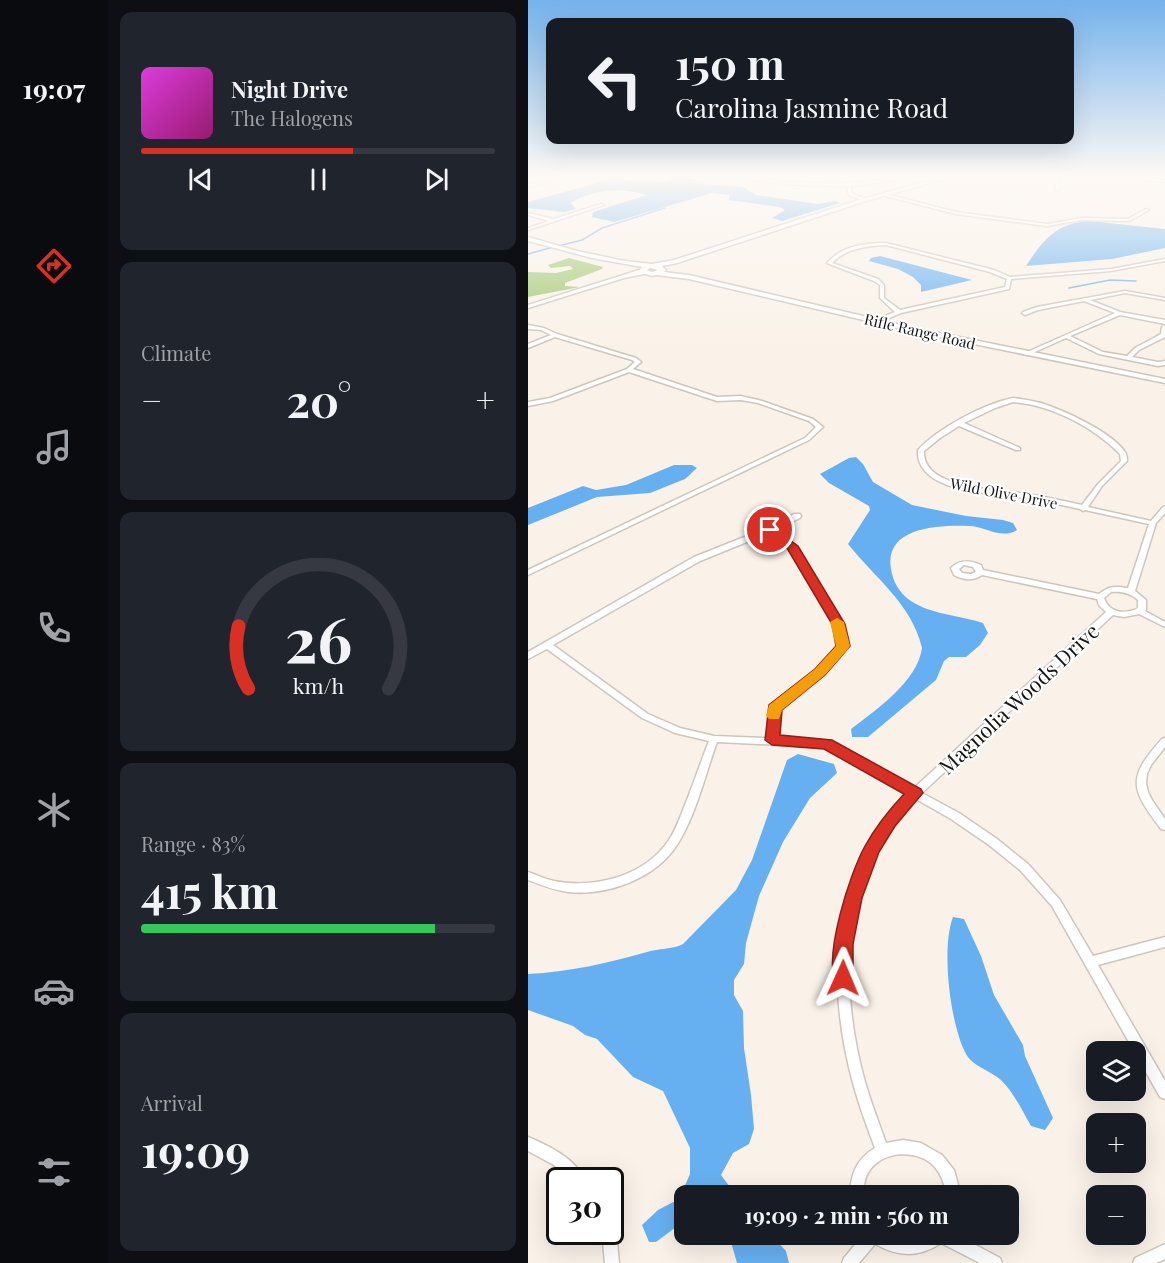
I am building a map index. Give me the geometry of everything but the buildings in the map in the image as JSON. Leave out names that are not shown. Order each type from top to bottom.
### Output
[{"type":"main road","points":[[652,270],[757,235]]},
{"type":"main road","name":"Rifle Range Road","points":[[528,239],[626,264],[877,321],[1026,354],[1165,381]]},
{"type":"street","points":[[899,312],[882,298],[882,285],[876,280],[829,263],[834,256],[868,244],[886,244],[992,271],[1009,278],[1111,270],[1165,260]]},
{"type":"street","points":[[528,307],[652,270]]},
{"type":"street","points":[[877,321],[899,312],[1007,288],[1009,278]]},
{"type":"street","points":[[1025,314],[1083,299],[1125,292],[1165,299]]},
{"type":"street","points":[[1083,299],[1119,313],[1165,322]]},
{"type":"street","points":[[1026,354],[1119,313]]},
{"type":"street","points":[[528,327],[543,329],[555,335],[637,360],[637,366],[629,370],[545,402],[528,404]]},
{"type":"street","points":[[1128,358],[1137,349],[1164,335],[1165,327]]},
{"type":"street","points":[[528,346],[555,335]]},
{"type":"street","points":[[1067,337],[1101,353],[1158,364],[1165,363]]},
{"type":"street","points":[[528,573],[807,439],[820,427],[811,420],[760,402],[741,398],[713,398],[629,370]]},
{"type":"street","name":"Wild Olive Drive","points":[[1083,509],[1100,485],[1124,461],[1118,448],[1076,422],[1026,401],[1005,402],[930,439],[921,450],[922,465],[929,473],[955,485],[1029,496],[1083,509],[1153,523]]},
{"type":"street","points":[[960,424],[1018,449]]},
{"type":"street","points":[[1131,591],[1153,523],[1165,508]]},
{"type":"street","points":[[528,656],[697,559],[770,530],[797,516]]},
{"type":"street","points":[[770,530],[792,546],[838,624],[843,646],[820,672],[774,708],[772,740]]},
{"type":"street","points":[[980,572],[1100,597],[1109,590],[1131,591],[1142,600],[1144,605],[1139,611],[1126,615],[1112,612],[1103,606],[1100,597]]},
{"type":"street","points":[[1139,611],[1165,625]]},
{"type":"street","name":"Magnolia Woods Drive","points":[[882,1150],[856,1073],[843,996],[844,944],[853,898],[871,850],[889,821],[915,793],[1112,612]]},
{"type":"street","points":[[547,645],[645,716],[678,731],[714,739],[827,744],[915,793],[993,842],[1024,867],[1056,903],[1165,1093]]},
{"type":"street","points":[[528,876],[555,885],[602,886],[626,879],[646,868],[673,842],[714,739]]},
{"type":"street","points":[[1165,741],[1145,763],[1141,779],[1142,792],[1165,826]]},
{"type":"street","points":[[1090,962],[1165,942]]},
{"type":"street","points":[[528,1144],[559,1160],[565,1167]]},
{"type":"street","points":[[858,1185],[860,1173],[870,1160],[882,1150],[896,1146],[912,1146],[926,1151],[939,1160],[948,1173],[951,1185]]},
{"type":"street","points":[[610,1245],[612,1263]]},
{"type":"street","points":[[849,1263],[864,1245]]},
{"type":"street","points":[[892,1245],[908,1248],[924,1245]]},
{"type":"street","points":[[960,1245],[995,1263]]},
{"type":"street","points":[[1140,1263],[1165,1251]]},
{"type":"green space","points":[[569,258],[603,267],[565,283],[565,286],[580,287],[528,297],[528,272],[556,273],[573,269],[570,266],[551,268],[548,265]]},
{"type":"water","points":[[1051,235],[1165,235],[1165,248],[1112,259],[1026,266]]},
{"type":"water","points":[[880,256],[972,280],[921,292],[921,285],[913,277],[898,269],[869,261],[871,258]]},
{"type":"water","points":[[856,457],[863,464],[873,482],[912,505],[966,516],[1003,520],[1013,523],[1017,530],[1005,534],[969,526],[927,528],[903,538],[894,547],[891,558],[892,574],[906,597],[930,610],[983,623],[988,633],[980,645],[966,657],[949,657],[944,661],[936,680],[868,737],[852,737],[851,729],[884,704],[904,683],[919,660],[922,648],[917,632],[901,604],[848,544],[870,510],[869,506],[829,483],[820,474],[849,458]]},
{"type":"water","points":[[674,465],[692,465],[697,468],[685,479],[650,493],[597,497],[528,525],[528,508],[583,486],[596,490],[626,485]]},
{"type":"water","points":[[798,754],[834,764],[837,773],[810,798],[783,842],[759,896],[746,943],[744,964],[734,980],[734,995],[743,1011],[744,1048],[754,1129],[749,1144],[733,1153],[721,1175],[728,1185],[685,1185],[690,1174],[690,1148],[663,1091],[633,1077],[597,1039],[585,1035],[573,1026],[528,1010],[528,974],[588,966],[683,944],[736,890],[752,860],[787,760]]},
{"type":"water","points":[[953,917],[964,919],[981,956],[994,995],[1023,1045],[1025,1056],[1053,1118],[1045,1130],[1031,1126],[1006,1085],[997,1076],[972,1061],[965,1052],[955,1023],[949,985],[949,930]]},
{"type":"water","points":[[674,1202],[674,1228],[656,1242],[649,1242],[642,1225],[658,1210]]},
{"type":"water","points":[[732,1245],[780,1245],[786,1251],[789,1263],[737,1263]]},
{"type":"waterway","points":[[558,246],[582,240],[590,235]]},
{"type":"waterway","points":[[528,254],[553,247]]},
{"type":"waterway","points":[[1069,288],[1110,280],[1136,281]]},
{"type":"slow traffic","points":[[774,716],[774,708],[820,672],[843,646],[837,622]]},
{"type":"route","points":[[770,530],[792,546],[838,624],[843,646],[820,672],[774,708],[772,740],[827,744],[915,793],[889,821],[871,850],[853,898],[844,944],[843,978]]}]
